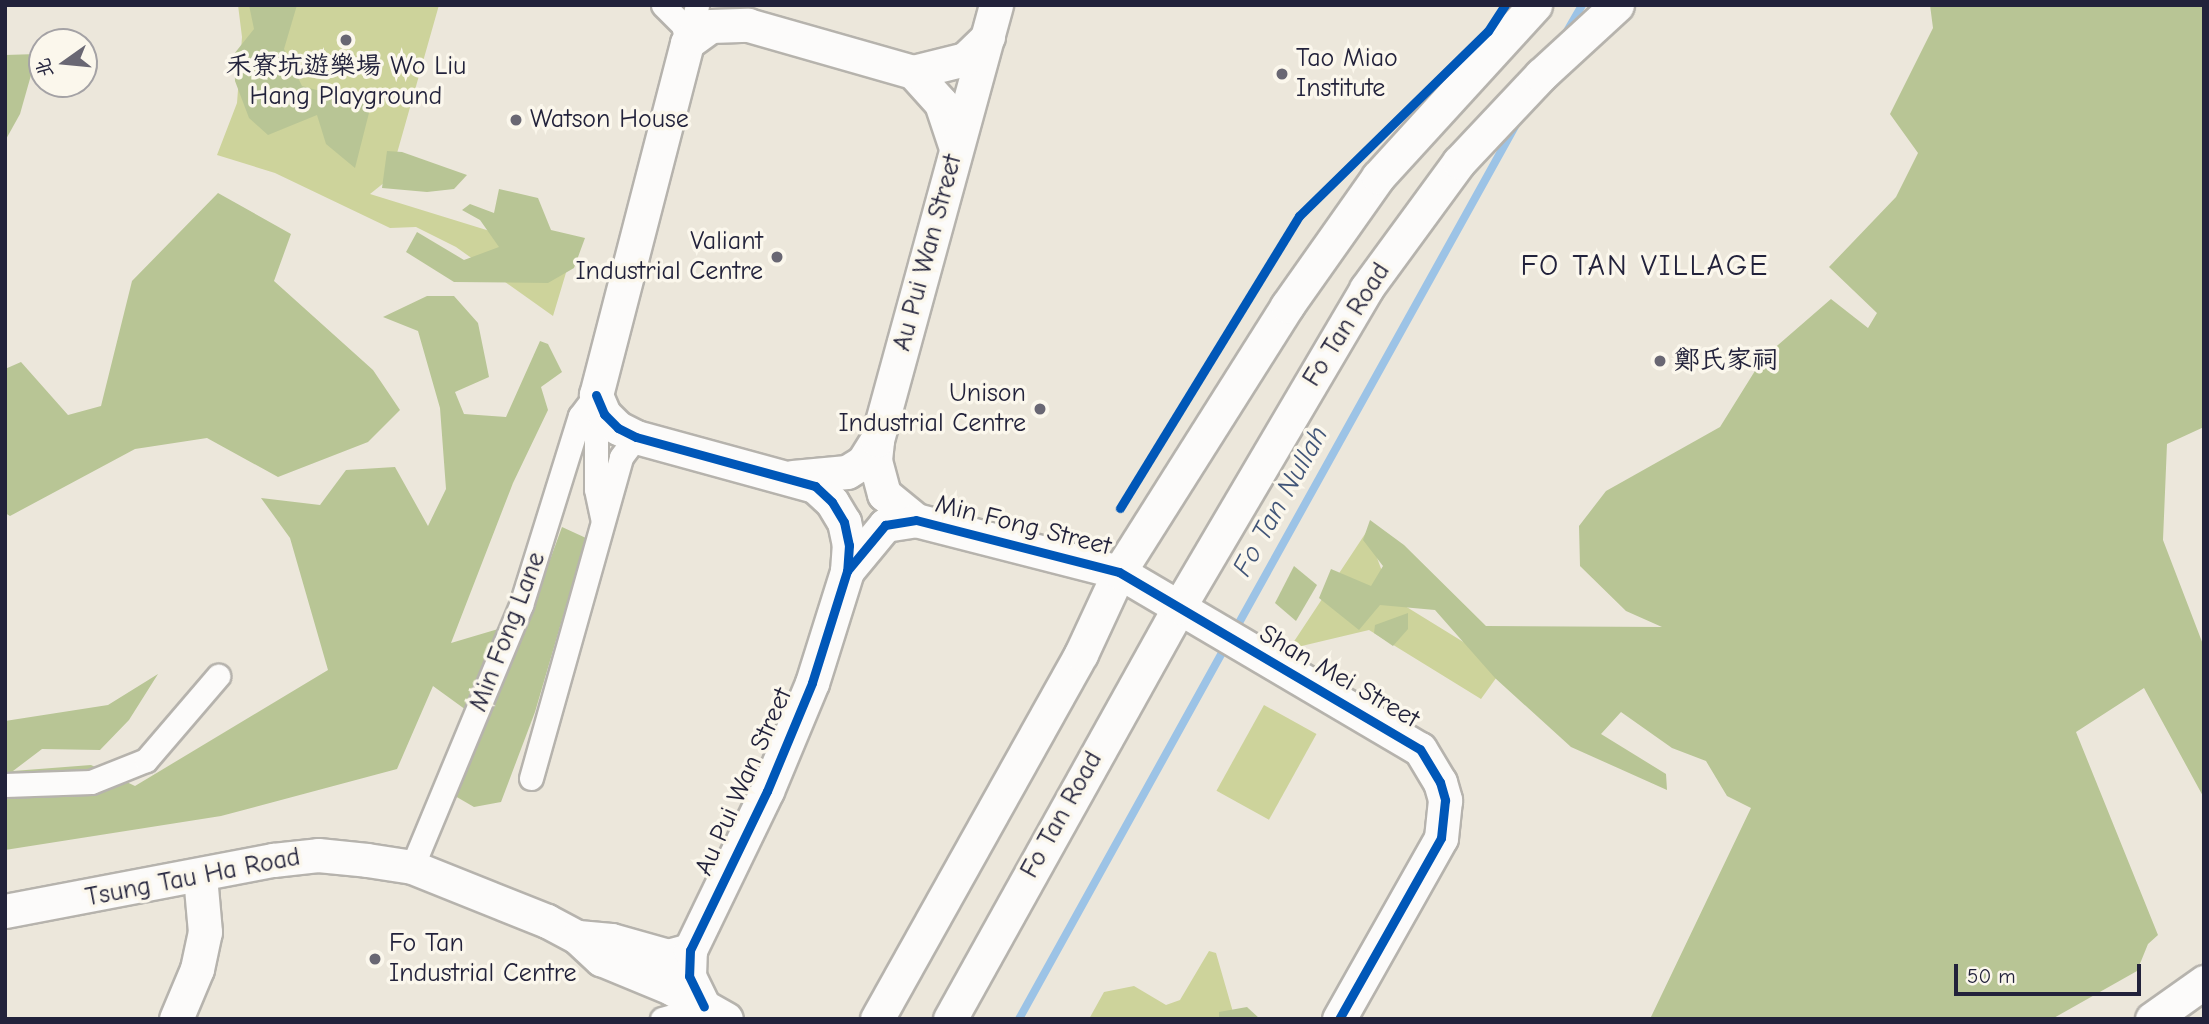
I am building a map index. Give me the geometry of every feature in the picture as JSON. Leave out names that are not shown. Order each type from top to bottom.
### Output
[{"type":"street","points":[[663,5],[683,25],[687,43]]},
{"type":"street","points":[[603,524],[596,489],[596,395],[697,5]]},
{"type":"street","name":"Au Pui Wan Street","points":[[916,520],[884,494],[875,460],[877,440],[996,5]]},
{"type":"street","points":[[877,1019],[1081,654],[1119,572],[1287,306],[1378,177],[1458,84],[1535,5]]},
{"type":"street","name":"Fo Tan Road","points":[[950,1019],[1179,607],[1366,289],[1429,199],[1533,83],[1617,5]]},
{"type":"street","points":[[687,43],[710,26],[748,24],[913,72],[965,59],[988,37]]},
{"type":"street","points":[[913,72],[941,103],[957,148]]},
{"type":"street","points":[[596,395],[604,414],[618,428],[636,437],[790,477],[812,479],[847,472],[863,462],[877,440]]},
{"type":"street","name":"Min Fong Lane","points":[[412,867],[521,605],[580,416],[596,395]]},
{"type":"street","points":[[531,778],[621,457],[636,437]]},
{"type":"street","name":"Au Pui Wan Street","points":[[715,1013],[689,976],[690,950],[789,738],[847,571],[849,545],[844,522],[832,502],[815,486],[790,477]]},
{"type":"street","name":"Au Pui Wan Street","points":[[847,571],[885,526],[916,520]]},
{"type":"street","name":"Min Fong Street","points":[[916,520],[1119,572]]},
{"type":"street","name":"Shan Mei Street","points":[[1119,572],[1407,739],[1432,764],[1445,800],[1445,820],[1433,856],[1339,1019]]},
{"type":"street","points":[[5,785],[90,782],[146,760],[218,676]]},
{"type":"street","name":"Tsung Tau Ha Road","points":[[5,911],[318,855],[412,867],[577,937],[611,940],[668,956],[690,950]]},
{"type":"street","points":[[176,1019],[197,969],[205,932],[200,876]]},
{"type":"street","name":"Tsung Tau Ha Road","points":[[577,937],[601,959],[715,1013]]},
{"type":"street","points":[[2152,1019],[2204,982]]},
{"type":"street","points":[[662,1019],[715,1013]]},
{"type":"green space","points":[[238,5],[439,5],[390,178],[370,194],[571,256],[553,316],[456,247],[416,227],[390,228],[275,173],[217,155],[237,103],[242,37]]},
{"type":"green space","points":[[249,5],[297,5],[284,49],[302,86],[371,105],[355,168],[326,144],[317,115],[268,135],[249,118],[235,81],[234,54],[254,29]]},
{"type":"green space","points":[[1930,5],[2204,5],[2204,427],[2167,444],[2163,540],[2204,647],[2204,798],[2144,688],[2076,732],[2158,935],[2148,944],[2137,971],[2052,1019],[1650,1019],[1751,808],[1727,796],[1706,761],[1672,748],[1621,712],[1601,734],[1666,774],[1667,790],[1571,747],[1495,678],[1435,610],[1380,605],[1359,630],[1319,598],[1331,569],[1371,586],[1383,566],[1363,540],[1370,520],[1404,545],[1486,626],[1662,627],[1626,611],[1580,566],[1579,526],[1606,491],[1720,427],[1763,358],[1831,299],[1868,328],[1877,313],[1829,267],[1896,197],[1918,153],[1890,114],[1933,28]]},
{"type":"green space","points":[[28,54],[28,86],[20,114],[5,141],[5,55]]},
{"type":"green space","points":[[387,151],[402,152],[467,175],[454,189],[427,192],[382,188]]},
{"type":"green space","points":[[499,189],[538,198],[551,230],[585,238],[574,268],[548,283],[454,282],[406,252],[417,232],[464,260],[499,247],[480,220],[462,210],[470,204],[494,213]]},
{"type":"green space","points":[[218,193],[291,234],[274,281],[373,370],[400,410],[368,442],[278,477],[207,438],[135,449],[10,516],[5,513],[5,369],[21,362],[68,415],[101,406],[132,281]]},
{"type":"green space","points":[[427,296],[454,296],[478,323],[489,377],[455,392],[464,414],[506,417],[540,341],[548,344],[562,372],[541,387],[548,410],[513,483],[451,643],[528,620],[562,527],[586,538],[535,712],[501,802],[474,807],[455,796],[484,723],[433,686],[397,769],[221,816],[5,850],[5,721],[108,705],[158,674],[129,720],[100,750],[42,749],[13,771],[91,765],[135,786],[328,670],[290,538],[261,498],[320,505],[346,470],[395,467],[428,526],[446,489],[440,408],[418,331],[383,317]]},
{"type":"green space","points":[[1367,531],[1392,598],[1504,667],[1481,699],[1369,630],[1289,649]]},
{"type":"green space","points":[[1294,566],[1317,585],[1296,621],[1275,603]]},
{"type":"green space","points":[[1408,613],[1408,629],[1393,646],[1374,633],[1375,625]]},
{"type":"green space","points":[[1264,705],[1316,734],[1269,820],[1216,791]]},
{"type":"green space","points":[[1209,951],[1216,953],[1235,1019],[1089,1019],[1104,992],[1134,986],[1166,1005],[1180,1000]]},
{"type":"green space","points":[[1247,1007],[1260,1019],[1219,1019],[1219,1012]]},
{"type":"waterway","name":"Fo Tan Nullah","points":[[1566,33],[1582,5]]},
{"type":"waterway","name":"Fo Tan Nullah","points":[[1235,630],[1518,121]]},
{"type":"waterway","name":"Fo Tan Nullah","points":[[1019,1019],[1227,644]]},
{"type":"cycle path","points":[[1120,508],[1299,216],[1488,31],[1505,5]]},
{"type":"cycle path","points":[[596,395],[604,414],[618,428],[636,437],[815,486],[832,502],[844,522],[849,545],[847,571],[812,683],[767,791],[690,950],[689,976],[704,1007]]},
{"type":"cycle path","points":[[847,571],[885,525],[916,520],[1119,572],[1420,749],[1440,782],[1445,800],[1441,838],[1339,1019]]},
{"type":"place","name":"禾寮坑遊樂場 Wo Liu Hang Playground","points":[[346,40]]},
{"type":"place","name":"Tao Miao Institute","points":[[1282,74]]},
{"type":"place","name":"Watson House","points":[[516,120]]},
{"type":"place","name":"Valiant Industrial Centre","points":[[777,257]]},
{"type":"place","name":"鄭氏家祠","points":[[1660,361]]},
{"type":"place","name":"Unison Industrial Centre","points":[[1040,409]]},
{"type":"place","name":"Fo Tan Industrial Centre","points":[[375,959]]},
{"type":"district","name":"FO TAN VILLAGE","points":[[1645,266]]}]
